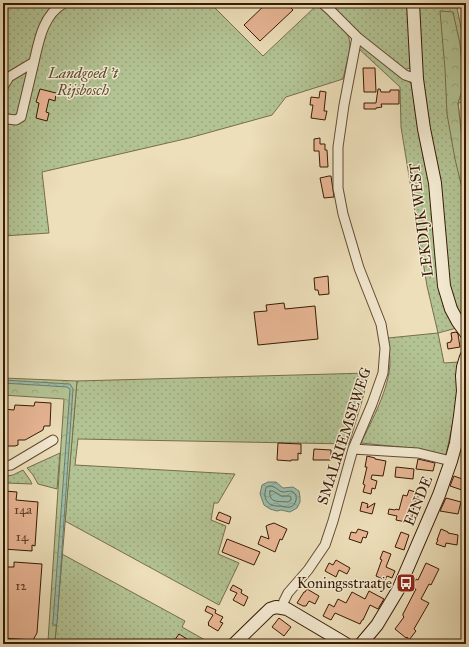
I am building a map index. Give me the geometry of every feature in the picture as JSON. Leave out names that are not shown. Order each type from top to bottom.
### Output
[{"type":"street","points":[[3,116],[7,119],[16,120],[20,117],[40,38],[46,22],[56,9],[64,3]]},
{"type":"street","points":[[322,3],[333,7],[357,37],[405,75],[417,79]]},
{"type":"street","name":"LEKDIJK WEST","points":[[413,3],[417,79],[424,129],[435,183],[444,286],[451,309],[466,333]]},
{"type":"street","name":"SMALRIEMSEWEG","points":[[282,608],[288,593],[308,570],[325,545],[353,449],[383,373],[385,348],[381,324],[360,268],[343,214],[338,188],[338,147],[344,105],[357,37]]},
{"type":"street","points":[[3,87],[9,77],[34,62]]},
{"type":"street","points":[[18,72],[29,80]]},
{"type":"street","name":"EINDE","points":[[361,644],[377,625],[398,590],[440,495],[451,461],[460,416],[462,376],[466,357]]},
{"type":"street","points":[[3,466],[11,465],[53,440]]},
{"type":"street","points":[[353,449],[418,453],[451,461]]},
{"type":"street","points":[[234,644],[270,609],[273,608],[287,609],[346,644]]},
{"type":"green space","name":"Landgoed 't Rijsbosch","points":[[3,3],[210,3],[263,56],[317,5],[346,31],[350,45],[349,53],[343,79],[286,97],[272,115],[189,138],[42,172],[49,233],[3,236]]},
{"type":"green space","points":[[338,3],[410,3],[412,67],[404,70],[363,38],[334,11]]},
{"type":"green space","points":[[416,3],[456,3],[464,42],[466,102],[458,103],[466,160],[466,310],[457,314],[450,292],[427,126]]},
{"type":"green space","points":[[440,11],[453,12],[460,44],[464,85],[458,103],[466,160],[466,205],[455,159],[447,114]]},
{"type":"green space","points":[[362,45],[415,87],[439,251],[458,327],[453,329],[438,333],[427,286],[401,127],[400,87],[358,48]]},
{"type":"green space","points":[[438,333],[444,363],[459,362],[455,412],[446,455],[420,449],[361,443],[375,414],[387,383],[390,363],[388,338]]},
{"type":"green space","points":[[369,373],[349,444],[78,439],[75,465],[235,474],[218,503],[214,503],[211,520],[226,526],[218,554],[239,563],[219,605],[65,521],[77,381]]},
{"type":"green space","points":[[3,378],[77,381],[55,642],[48,641],[64,399],[3,395]]},
{"type":"green space","points":[[60,453],[57,489],[38,484],[27,468]]},
{"type":"green space","points":[[23,470],[32,484],[7,483],[6,476],[13,475]]},
{"type":"green space","points":[[62,554],[185,621],[182,627],[212,644],[59,644],[55,642]]},
{"type":"water","points":[[3,380],[70,384],[73,389],[57,623],[55,626],[52,624],[70,389],[67,387],[3,383]]},
{"type":"water","points":[[268,482],[276,482],[283,488],[293,487],[299,491],[300,502],[297,508],[290,512],[281,510],[277,511],[264,505],[260,494],[262,485]]},
{"type":"building","points":[[267,3],[286,3],[293,10],[260,41],[244,25]]},
{"type":"building","points":[[363,68],[375,68],[376,92],[364,92]]},
{"type":"building","points":[[40,89],[56,93],[55,101],[49,99],[46,112],[49,113],[47,121],[36,118],[39,103],[36,102]]},
{"type":"building","points":[[378,89],[380,89],[381,92],[399,90],[399,104],[381,104],[382,107],[376,109],[364,109],[364,103],[376,103]]},
{"type":"building","points":[[320,91],[326,92],[324,111],[327,111],[325,120],[311,118],[313,105],[310,105],[311,97],[319,98]]},
{"type":"building","points":[[320,138],[320,144],[325,144],[325,150],[327,150],[328,167],[320,167],[319,151],[314,151],[314,139]]},
{"type":"building","points":[[331,176],[334,197],[324,198],[320,178]]},
{"type":"building","points":[[328,276],[329,294],[319,295],[318,290],[315,290],[314,278]]},
{"type":"building","points":[[284,303],[285,309],[315,306],[318,339],[258,345],[254,312],[267,311],[266,305]]},
{"type":"building","points":[[456,332],[458,334],[460,347],[448,349],[447,343],[451,342],[452,340],[451,333]]},
{"type":"building","points":[[35,402],[51,403],[50,426],[44,426],[43,430],[25,440],[18,440],[18,445],[3,446],[3,409],[14,410],[15,405],[34,406]]},
{"type":"building","points":[[278,443],[301,444],[301,454],[298,453],[298,460],[277,460]]},
{"type":"building","points":[[314,449],[331,450],[331,460],[313,460]]},
{"type":"building","points":[[367,456],[386,461],[383,476],[372,475],[371,479],[377,481],[375,489],[372,488],[371,494],[363,492],[365,485],[363,484],[367,467],[365,467]]},
{"type":"building","points":[[418,459],[435,463],[433,471],[416,469]]},
{"type":"building","points":[[396,467],[414,469],[413,479],[395,477]]},
{"type":"building","points":[[454,476],[465,480],[462,490],[450,486]]},
{"type":"building","points":[[409,490],[419,493],[417,501],[415,501],[411,523],[396,520],[397,516],[388,514],[389,509],[399,510],[403,495],[407,496]]},
{"type":"building","points":[[5,491],[17,492],[16,500],[38,502],[35,546],[32,545],[32,551],[3,549],[3,494],[5,494]]},
{"type":"building","points":[[446,498],[461,502],[458,514],[440,511]]},
{"type":"building","points":[[362,502],[368,504],[367,508],[375,503],[372,514],[360,511]]},
{"type":"building","points":[[219,512],[231,517],[229,524],[216,519]]},
{"type":"building","points":[[274,523],[287,529],[282,540],[280,539],[275,552],[258,544],[261,536],[269,539],[266,526]]},
{"type":"building","points":[[358,529],[368,532],[366,538],[363,537],[361,543],[349,539],[351,532],[356,533]]},
{"type":"building","points":[[441,529],[448,533],[458,535],[457,545],[446,543],[445,547],[436,544]]},
{"type":"building","points":[[401,532],[409,535],[404,550],[395,547]]},
{"type":"building","points":[[227,539],[260,552],[254,565],[222,552]]},
{"type":"building","points":[[383,551],[391,554],[386,567],[395,571],[392,578],[387,576],[385,580],[376,576],[382,560],[380,559]]},
{"type":"building","points":[[336,560],[350,568],[347,574],[339,570],[336,577],[325,571],[329,563],[333,565]]},
{"type":"building","points":[[14,562],[42,564],[37,633],[33,640],[3,638],[3,567],[14,567]]},
{"type":"building","points":[[426,563],[439,569],[431,585],[429,584],[421,599],[429,603],[414,629],[416,631],[409,640],[395,629],[404,617],[403,614],[416,589],[412,587],[416,579],[418,580]]},
{"type":"building","points":[[233,585],[242,590],[241,593],[248,597],[244,606],[233,600],[237,593],[230,590]]},
{"type":"building","points":[[307,589],[319,596],[315,604],[309,601],[306,606],[303,606],[297,603]]},
{"type":"building","points":[[369,591],[384,599],[378,609],[370,605],[360,624],[335,613],[331,620],[323,616],[329,604],[334,607],[338,599],[346,603],[352,592],[365,599]]},
{"type":"building","points":[[207,606],[216,610],[215,613],[223,617],[220,622],[223,623],[218,631],[208,625],[213,615],[205,611]]},
{"type":"building","points":[[279,618],[291,627],[284,636],[272,627]]},
{"type":"building","points":[[179,634],[195,644],[172,644]]},
{"type":"place","name":"Koningsstraatje","points":[[406,583]]}]
